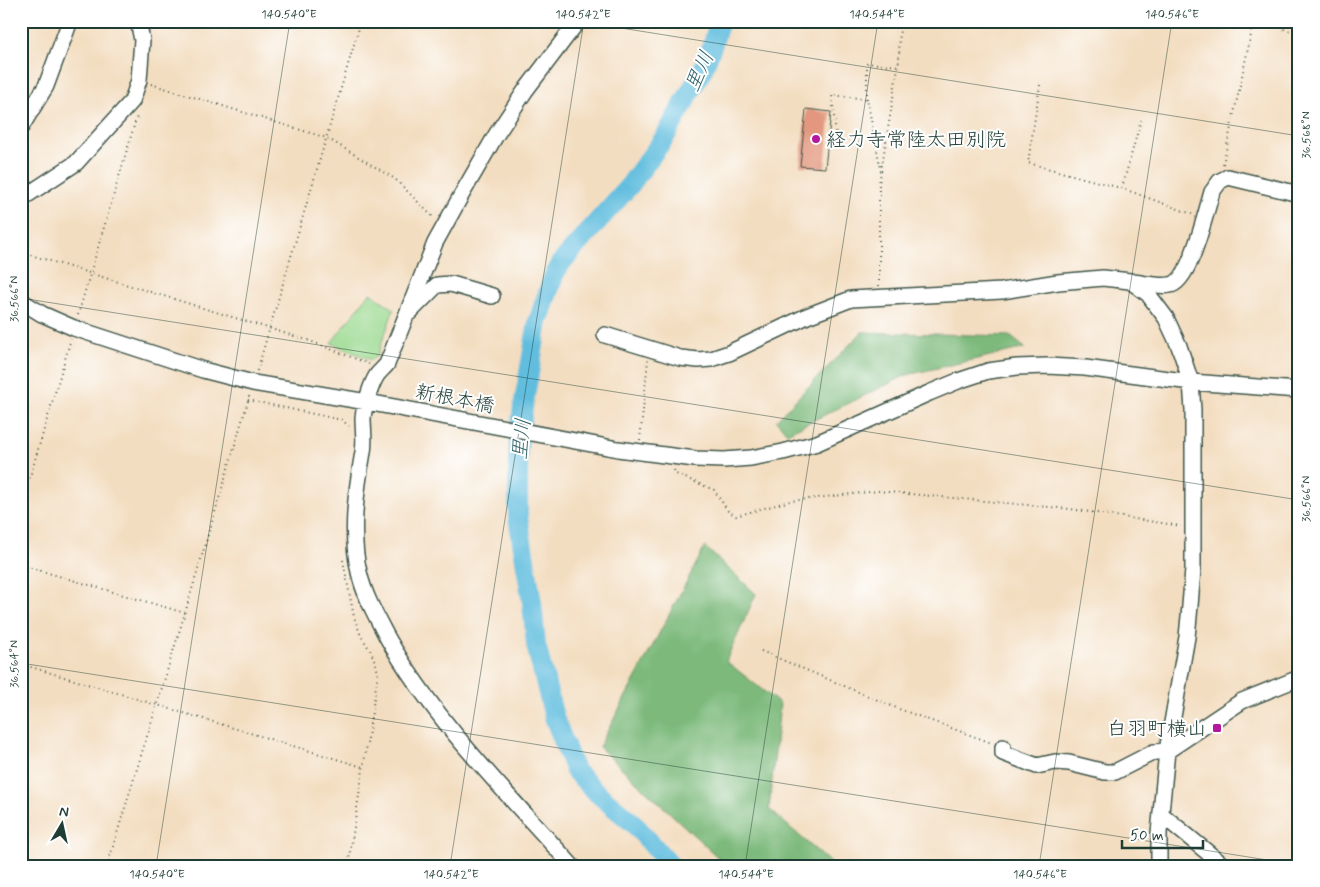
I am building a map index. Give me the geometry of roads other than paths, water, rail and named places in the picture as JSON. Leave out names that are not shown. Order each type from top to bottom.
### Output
[{"type":"street","points":[[21,128],[46,86],[70,21]]},
{"type":"street","points":[[21,199],[76,163],[132,102],[139,80],[142,40],[138,21]]},
{"type":"street","points":[[572,866],[456,735],[432,706],[401,661],[369,604],[358,570],[355,543],[357,486],[364,447],[363,415],[370,402],[370,390],[377,375],[387,364],[435,244],[462,194],[496,135],[525,91],[578,21]]},
{"type":"street","points":[[605,335],[680,358],[711,359],[807,316],[851,299],[1002,291],[1058,282],[1103,278],[1171,285],[1180,281],[1188,268],[1212,192],[1220,181],[1228,177],[1299,194]]},
{"type":"street","points":[[1130,281],[1148,294],[1166,318],[1179,346],[1191,382],[1193,569],[1187,637],[1167,751],[1158,853],[1159,866]]},
{"type":"street","points":[[407,315],[437,285],[451,284],[492,296]]},
{"type":"street","name":"新根本橋","points":[[21,301],[42,314],[74,328],[203,370],[253,383],[370,402],[618,449],[695,459],[724,460],[751,458],[817,443],[958,381],[988,371],[1017,367],[1085,368],[1191,382],[1299,390]]},
{"type":"street","points":[[1003,747],[1004,753],[1037,766],[1055,762],[1069,763],[1105,772],[1115,772],[1154,752],[1167,751],[1242,701],[1299,678]]},
{"type":"street","points":[[1161,814],[1224,866]]},
{"type":"waterway","name":"里川","points":[[671,866],[633,823],[597,793],[575,771],[554,717],[536,645],[532,603],[518,517],[518,448],[538,322],[554,275],[560,264],[630,185],[665,137],[703,69],[720,21]]},
{"type":"place","name":"経力寺常陸太田別院","points":[[816,139]]},
{"type":"place","name":"白羽町横山","points":[[1217,728]]}]
